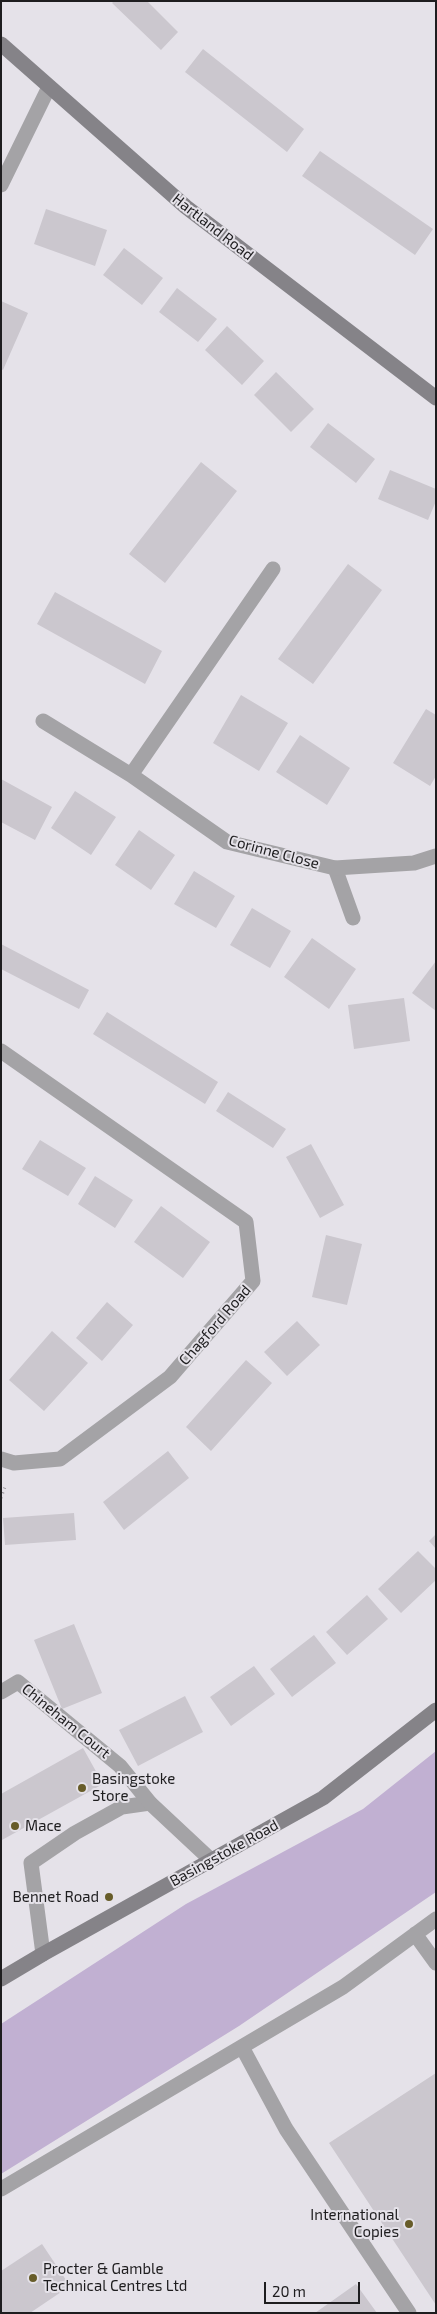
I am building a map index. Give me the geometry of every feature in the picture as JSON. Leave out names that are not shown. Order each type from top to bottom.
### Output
[{"type":"street","name":"Hartland Road","points":[[1,44],[186,207],[436,398]]},
{"type":"street","points":[[1,185],[49,87]]},
{"type":"street","points":[[131,775],[273,569]]},
{"type":"street","name":"Corinne Close","points":[[43,721],[131,775],[227,842],[335,868],[414,863],[436,856]]},
{"type":"street","points":[[335,868],[354,918]]},
{"type":"street","name":"Chagford Road","points":[[1,1051],[246,1222],[253,1281],[170,1377],[60,1459],[14,1463],[1,1459]]},
{"type":"street","name":"Chineham Court","points":[[1,1692],[18,1682],[120,1766],[150,1803],[211,1860]]},
{"type":"street","name":"Basingstoke Road","points":[[1,1979],[323,1798],[436,1710]]},
{"type":"street","points":[[43,1954],[31,1862],[75,1833],[122,1807],[150,1803]]},
{"type":"street","points":[[1,2189],[343,1987],[436,1919]]},
{"type":"street","points":[[414,1934],[436,1963]]},
{"type":"street","points":[[242,2047],[286,2129],[409,2313]]},
{"type":"shaded area","points":[[436,1751],[436,1892],[239,2026],[1,2174],[1,2024],[186,1904],[363,1809]]},
{"type":"building","points":[[114,1],[147,1],[178,32],[161,50],[112,3]]},
{"type":"building","points":[[203,49],[304,129],[287,152],[185,72]]},
{"type":"building","points":[[320,151],[433,229],[415,255],[302,176]]},
{"type":"building","points":[[46,209],[107,230],[95,266],[34,244]]},
{"type":"building","points":[[124,248],[163,278],[142,305],[103,275]]},
{"type":"building","points":[[177,288],[217,319],[198,342],[159,312]]},
{"type":"building","points":[[1,301],[28,313],[3,370],[1,369]]},
{"type":"building","points":[[227,326],[264,361],[242,385],[205,350]]},
{"type":"building","points":[[276,372],[314,409],[291,432],[254,395]]},
{"type":"building","points":[[328,423],[375,459],[356,483],[310,447]]},
{"type":"building","points":[[201,462],[237,491],[165,583],[129,554]]},
{"type":"building","points":[[390,470],[436,489],[436,501],[428,520],[378,499]]},
{"type":"building","points":[[348,564],[382,590],[313,684],[278,659]]},
{"type":"building","points":[[55,592],[162,651],[145,684],[37,624]]},
{"type":"building","points":[[241,695],[288,723],[259,771],[213,743]]},
{"type":"building","points":[[426,709],[436,715],[436,776],[430,786],[393,763]]},
{"type":"building","points":[[300,735],[350,768],[327,805],[276,772]]},
{"type":"building","points":[[1,779],[52,807],[35,840],[1,822]]},
{"type":"building","points":[[75,791],[116,817],[91,855],[51,828]]},
{"type":"building","points":[[139,830],[175,855],[151,890],[115,865]]},
{"type":"building","points":[[194,871],[235,896],[216,928],[174,904]]},
{"type":"building","points":[[252,908],[291,931],[270,968],[230,945]]},
{"type":"building","points":[[312,938],[356,969],[329,1009],[284,977]]},
{"type":"building","points":[[1,944],[89,990],[79,1009],[1,969]]},
{"type":"building","points":[[436,961],[436,1011],[412,993]]},
{"type":"building","points":[[404,998],[410,1041],[354,1049],[348,1005]]},
{"type":"building","points":[[107,1012],[218,1082],[205,1104],[93,1034]]},
{"type":"building","points":[[228,1092],[286,1129],[273,1148],[216,1111]]},
{"type":"building","points":[[40,1140],[86,1168],[68,1196],[22,1169]]},
{"type":"building","points":[[311,1144],[344,1205],[320,1218],[286,1157]]},
{"type":"building","points":[[95,1176],[133,1200],[115,1228],[78,1204]]},
{"type":"building","points":[[161,1206],[210,1242],[183,1278],[134,1242]]},
{"type":"building","points":[[326,1235],[362,1244],[347,1305],[312,1297]]},
{"type":"building","points":[[107,1302],[133,1325],[102,1361],[76,1338]]},
{"type":"building","points":[[297,1321],[320,1345],[287,1376],[264,1352]]},
{"type":"building","points":[[52,1331],[88,1363],[44,1411],[9,1380]]},
{"type":"building","points":[[246,1360],[272,1383],[211,1451],[186,1427]]},
{"type":"building","points":[[168,1451],[189,1478],[124,1530],[103,1502]]},
{"type":"building","points":[[74,1513],[76,1540],[5,1545],[3,1518]]},
{"type":"building","points":[[436,1534],[436,1549],[429,1541]]},
{"type":"building","points":[[418,1551],[436,1569],[436,1580],[401,1613],[378,1589]]},
{"type":"building","points":[[367,1595],[388,1619],[347,1655],[326,1632]]},
{"type":"building","points":[[74,1624],[102,1693],[62,1709],[34,1640]]},
{"type":"building","points":[[314,1635],[336,1663],[292,1697],[270,1669]]},
{"type":"building","points":[[254,1666],[275,1694],[231,1726],[210,1697]]},
{"type":"building","points":[[185,1696],[203,1732],[138,1766],[119,1730]]},
{"type":"building","points":[[83,1748],[103,1784],[2,1840],[1,1794]]},
{"type":"building","name":"International Copies","points":[[436,2073],[436,2305],[329,2143]]},
{"type":"building","name":"Procter & Gamble Technical Centres Ltd","points":[[42,2244],[70,2286],[30,2313],[1,2313],[1,2271]]},
{"type":"building","points":[[356,2284],[377,2313],[315,2313]]},
{"type":"place","name":"Basingstoke Store","points":[[82,1788]]},
{"type":"place","name":"Mace","points":[[15,1826]]},
{"type":"place","name":"Bennet Road","points":[[109,1897]]},
{"type":"place","name":"International Copies","points":[[409,2224]]},
{"type":"place","name":"Procter & Gamble Technical Centres Ltd","points":[[33,2278]]}]
